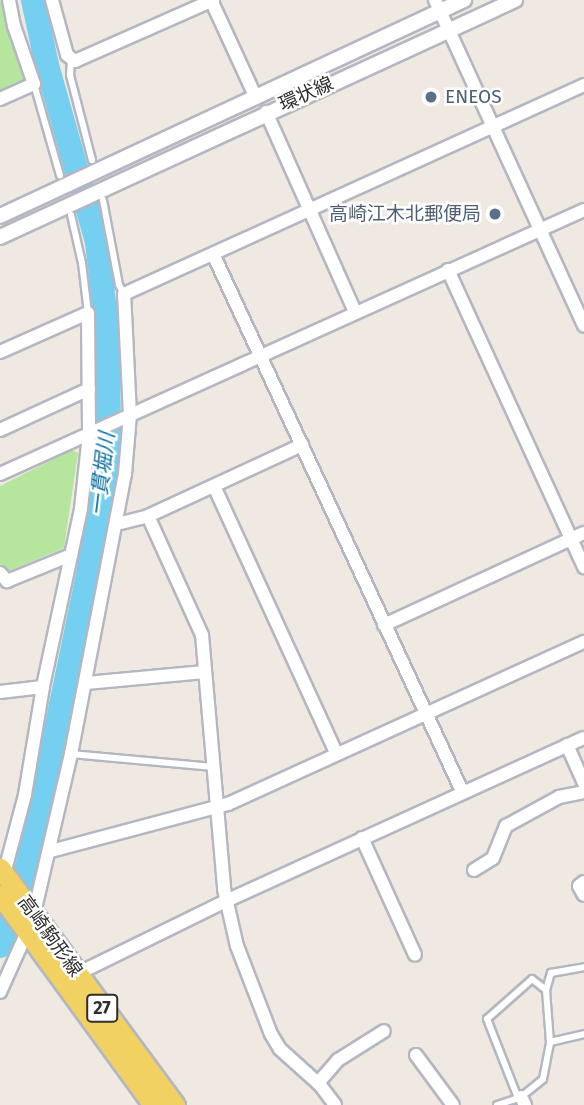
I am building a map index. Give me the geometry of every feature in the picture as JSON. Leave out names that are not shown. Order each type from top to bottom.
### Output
[{"type":"main road","name":"高崎駒形線","points":[[2,882],[153,1105]]},
{"type":"main road","name":"高崎駒形線","points":[[29,920],[78,974],[175,1105]]},
{"type":"street","points":[[0,99],[34,84],[14,26],[9,0]]},
{"type":"street","points":[[52,0],[71,61],[83,59],[212,0],[256,98]]},
{"type":"street","name":"環状線","points":[[63,181],[256,98],[437,6],[464,0]]},
{"type":"street","name":"環状線","points":[[71,209],[266,112],[515,0]]},
{"type":"street","points":[[437,6],[584,324]]},
{"type":"street","points":[[0,992],[29,920],[51,851],[117,524],[130,416],[124,294],[214,256],[584,85]]},
{"type":"street","points":[[266,112],[355,312]]},
{"type":"street","points":[[0,216],[63,181]]},
{"type":"street","points":[[0,237],[71,209]]},
{"type":"street","points":[[0,474],[584,210]]},
{"type":"street","points":[[214,256],[462,791]]},
{"type":"street","points":[[448,270],[584,567]]},
{"type":"street","points":[[0,352],[88,313],[89,435],[81,509],[43,687],[25,795],[2,882]]},
{"type":"street","points":[[0,430],[89,389]]},
{"type":"street","points":[[117,524],[148,516],[302,445]]},
{"type":"street","points":[[214,486],[336,752]]},
{"type":"street","points":[[148,516],[202,635],[226,901],[237,946],[271,1034],[280,1049],[318,1083],[335,1105]]},
{"type":"street","points":[[384,625],[584,533]]},
{"type":"street","points":[[0,573],[7,581],[71,555]]},
{"type":"street","points":[[51,851],[217,807],[584,642]]},
{"type":"street","points":[[86,683],[204,671]]},
{"type":"street","points":[[0,691],[43,687]]},
{"type":"street","points":[[78,974],[226,901],[462,791],[584,738]]},
{"type":"street","points":[[568,745],[584,783]]},
{"type":"street","points":[[474,870],[493,858],[506,826],[559,797],[584,792]]},
{"type":"street","points":[[362,838],[415,955]]},
{"type":"street","points":[[584,882],[579,886],[584,895]]},
{"type":"street","points":[[318,1083],[338,1060],[384,1031]]},
{"type":"street","points":[[416,1055],[453,1105]]},
{"type":"lane","points":[[71,61],[70,75],[93,167]]},
{"type":"lane","points":[[34,84],[63,181]]},
{"type":"lane","points":[[101,195],[124,294]]},
{"type":"lane","points":[[71,209],[82,263],[88,313]]},
{"type":"lane","points":[[71,754],[213,767]]},
{"type":"lane","points":[[498,1105],[521,1100],[543,1079],[551,1042],[546,990],[551,973],[584,967]]},
{"type":"lane","points":[[521,1100],[487,1019],[532,979],[546,990]]},
{"type":"lane","points":[[551,1042],[584,1034]]},
{"type":"green space","points":[[0,0],[5,0],[28,79],[0,91]]},
{"type":"green space","points":[[72,450],[78,453],[64,548],[6,572],[0,564],[0,486]]},
{"type":"waterway","name":"一貫堀川","points":[[0,946],[28,864],[88,575],[109,446],[108,337],[97,242],[47,65],[33,0]]},
{"type":"place","name":"ENEOS","points":[[431,97]]},
{"type":"place","name":"高崎江木北郵便局","points":[[495,214]]}]
